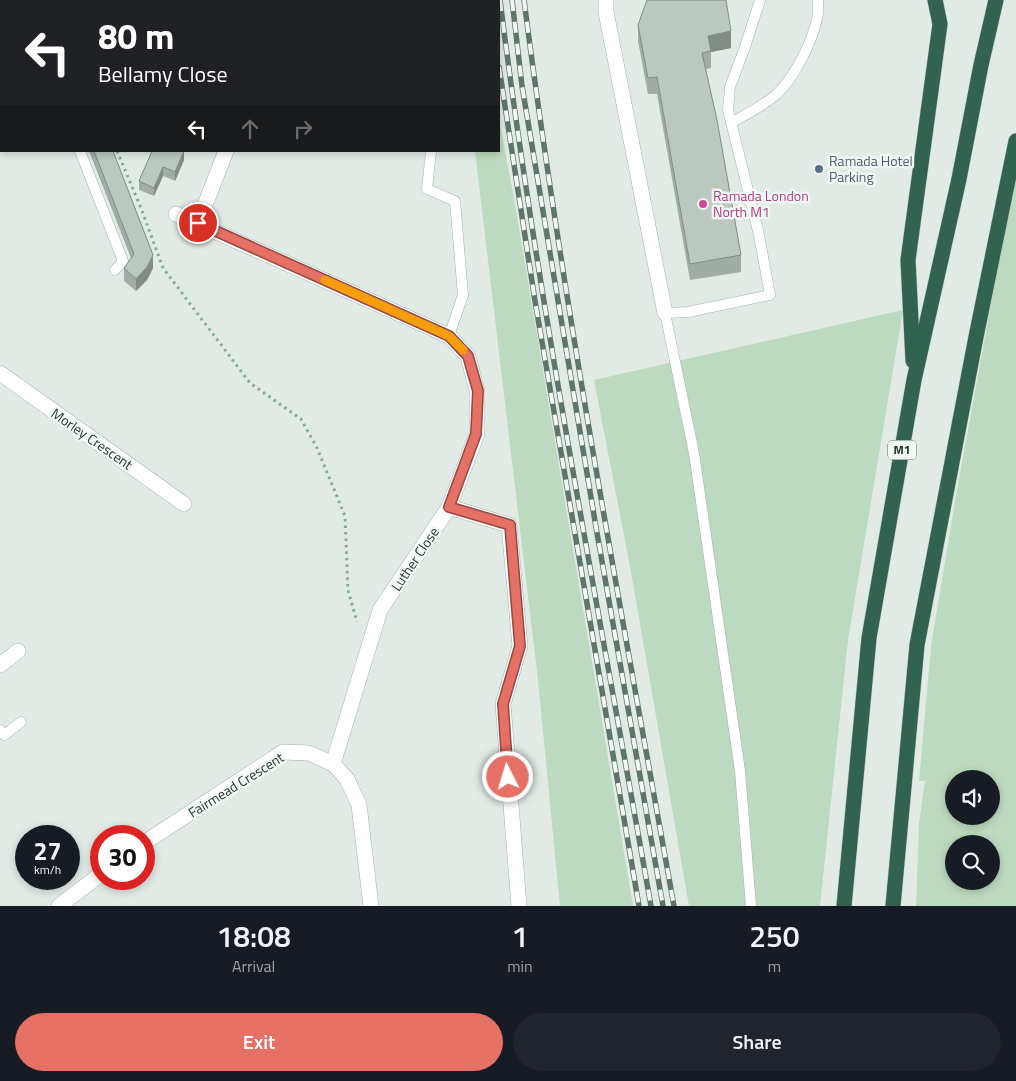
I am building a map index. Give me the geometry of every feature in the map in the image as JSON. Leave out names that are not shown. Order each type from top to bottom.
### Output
[{"type":"highway","name":"M1","points":[[914,380],[908,260],[940,24],[935,0]]},
{"type":"highway","name":"M1","points":[[844,906],[869,638],[914,380],[959,179],[981,65],[996,0]]},
{"type":"highway","points":[[893,906],[917,645],[1016,141]]},
{"type":"street","points":[[606,0],[606,12],[665,313]]},
{"type":"street","points":[[198,223],[226,152]]},
{"type":"street","name":"Luther Close","points":[[176,214],[449,336],[468,356],[478,391],[476,434],[449,507],[380,610],[333,764]]},
{"type":"street","name":"Morley Crescent","points":[[0,373],[184,504]]},
{"type":"street","points":[[449,507],[510,525],[520,646],[503,704],[519,906]]},
{"type":"street","points":[[0,665],[18,650]]},
{"type":"street","name":"Fairmead Crescent","points":[[155,836],[283,752],[309,753],[333,764],[347,779],[359,805],[371,906]]},
{"type":"street","points":[[59,906],[90,882]]},
{"type":"lane","points":[[751,906],[740,771],[694,453],[665,313],[688,312],[770,295],[759,234],[728,110],[730,87],[746,47],[760,0]]},
{"type":"lane","points":[[731,123],[764,104],[779,92],[807,50],[818,18],[818,0]]},
{"type":"lane","points":[[80,152],[123,260],[115,270]]},
{"type":"lane","points":[[431,152],[427,189],[455,201],[463,295],[449,336]]},
{"type":"lane","points":[[0,730],[4,735],[21,722]]},
{"type":"path","points":[[117,152],[163,268],[250,383],[301,419],[316,448],[345,516],[348,590],[359,628]]},
{"type":"green space","points":[[500,124],[633,906],[560,906],[538,680],[475,152],[500,152]]},
{"type":"green space","points":[[1016,168],[1016,906],[916,906],[919,823],[925,781],[919,781],[931,646],[957,490]]},
{"type":"green space","points":[[903,310],[848,640],[820,906],[689,906],[631,572],[594,380]]},
{"type":"building","name":"Ramada London North M1","points":[[647,0],[726,0],[731,31],[708,36],[711,51],[702,53],[717,120],[741,255],[690,264],[657,77],[648,78],[638,25]]},
{"type":"building","points":[[94,152],[113,152],[153,255],[147,267],[136,279],[124,268],[134,254]]},
{"type":"building","points":[[152,152],[184,152],[175,172],[163,167],[154,188],[139,181]]},
{"type":"railway","points":[[500,0],[532,227],[590,567],[651,906]]},
{"type":"railway","points":[[512,0],[522,86],[597,533],[663,906]]},
{"type":"railway","points":[[524,0],[539,114],[574,341],[674,906]]},
{"type":"railway","points":[[500,74],[535,301],[639,906]]},
{"type":"slow traffic","points":[[325,280],[449,336],[463,350]]},
{"type":"place","name":"Ramada Hotel Parking","points":[[819,169]]},
{"type":"place","name":"Ramada London North M1","points":[[703,204]]},
{"type":"route","points":[[198,223],[449,336],[468,356],[478,391],[476,434],[449,507],[510,525],[520,646],[503,704],[508,777]]}]
